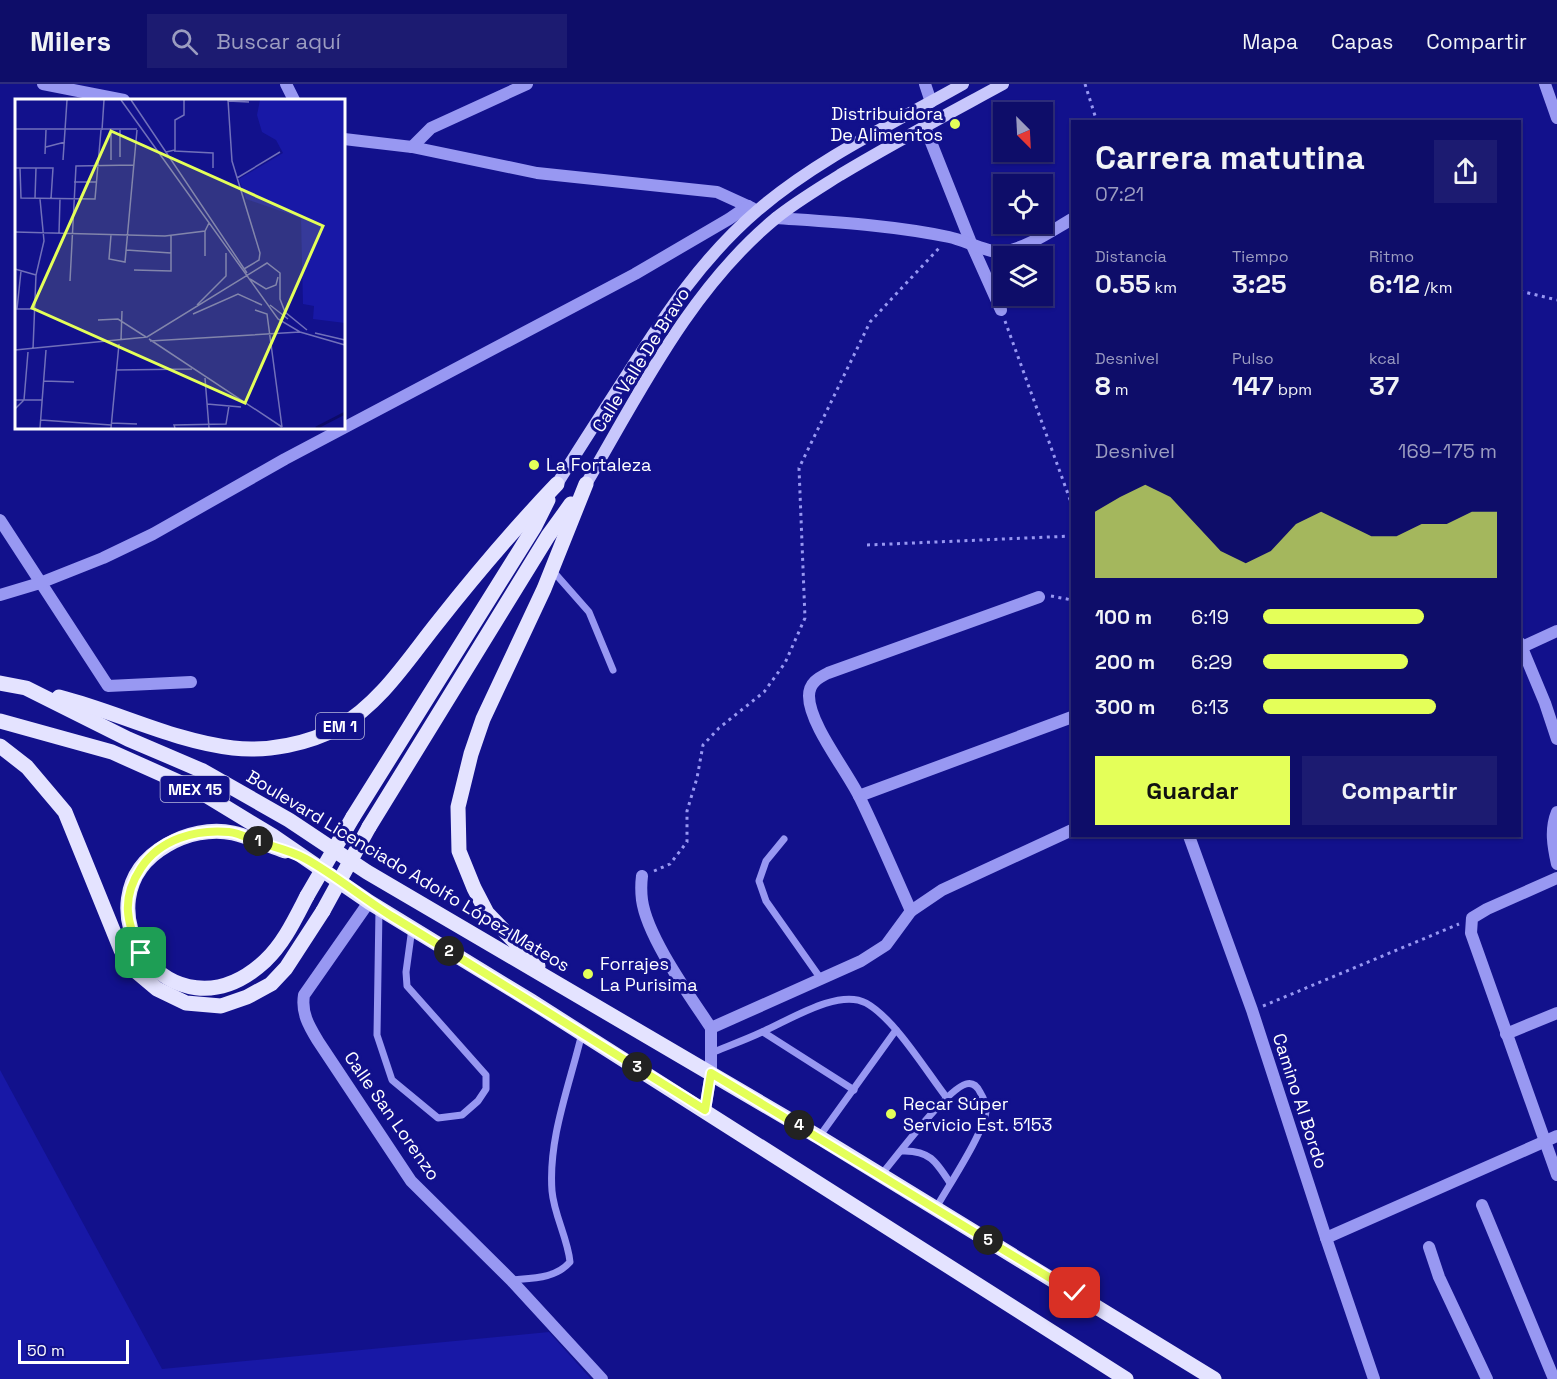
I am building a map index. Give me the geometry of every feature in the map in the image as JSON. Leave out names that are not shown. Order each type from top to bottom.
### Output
[{"type":"main road","name":"Calle Valle De Bravo","points":[[557,484],[663,317],[696,274],[753,208],[810,170],[963,84]]},
{"type":"main road","name":"Calle Valle De Bravo","points":[[586,484],[680,327],[707,288],[743,249],[776,218],[803,198],[1003,84]]},
{"type":"main road","name":"EM 1","points":[[26,688],[81,703],[203,744],[237,748],[270,748],[310,740],[339,727],[367,706],[399,672],[494,553],[557,484]]},
{"type":"main road","name":"EM 1","points":[[305,858],[231,832],[200,832],[178,838],[156,851],[142,867],[131,887],[127,910],[130,931],[141,953],[155,971],[179,985],[204,989],[230,984],[250,973],[266,960],[285,938],[353,817],[535,526],[557,484]]},
{"type":"main road","points":[[554,982],[487,912],[474,888],[459,851],[458,807],[471,754],[483,719],[525,632],[586,484]]},
{"type":"main road","points":[[0,746],[27,767],[65,812],[121,950],[138,973],[157,989],[186,1004],[221,1006],[247,997],[271,984],[286,968],[323,911],[369,827],[548,536],[586,484]]},
{"type":"main road","name":"Boulevard Licenciado Adolfo López Mateos","points":[[0,683],[26,688],[128,739],[203,771],[289,820],[367,872],[819,1137],[1214,1379]]},
{"type":"main road","name":"MEX 15","points":[[0,721],[112,752],[199,791],[374,905],[705,1110],[1126,1379]]},
{"type":"street","points":[[43,84],[119,99]]},
{"type":"street","points":[[286,84],[294,99]]},
{"type":"street","points":[[412,147],[430,128],[527,84]]},
{"type":"street","points":[[925,84],[931,102]]},
{"type":"street","points":[[1545,84],[1557,118]]},
{"type":"street","points":[[925,127],[971,243],[1001,310]]},
{"type":"street","points":[[345,139],[412,147],[537,173],[717,192],[753,208]]},
{"type":"street","points":[[345,427],[753,208]]},
{"type":"street","points":[[776,218],[847,223],[949,237],[995,252],[1014,249],[1030,243],[1071,220]]},
{"type":"street","points":[[0,595],[40,583],[104,558],[153,534],[341,429]]},
{"type":"street","points":[[0,520],[108,686],[191,682]]},
{"type":"street","points":[[911,911],[859,796],[817,722],[808,693],[816,680],[930,635],[1039,597]]},
{"type":"street","points":[[1521,646],[1557,631]]},
{"type":"street","points":[[1521,649],[1557,739]]},
{"type":"street","points":[[859,796],[1071,717]]},
{"type":"street","points":[[1557,812],[1553,836],[1557,864]]},
{"type":"street","points":[[711,1028],[861,961],[886,945],[911,911],[942,890],[1071,830]]},
{"type":"street","name":"Camino Al Bordo","points":[[1189,837],[1252,1010],[1374,1379]]},
{"type":"street","points":[[642,876],[641,899],[655,936],[711,1028],[711,1073],[705,1110]]},
{"type":"street","points":[[1557,878],[1472,918],[1471,933],[1557,1175]]},
{"type":"street","name":"Calle San Lorenzo","points":[[374,905],[304,995],[302,1006],[305,1018],[411,1182],[511,1280],[602,1379]]},
{"type":"street","points":[[1506,1034],[1557,1013]]},
{"type":"street","points":[[1326,1238],[1557,1136]]},
{"type":"street","points":[[1482,1205],[1554,1379]]},
{"type":"street","points":[[1429,1247],[1439,1277],[1487,1379]]},
{"type":"lane","points":[[552,570],[589,612],[613,670]]},
{"type":"lane","points":[[784,839],[766,861],[759,880],[766,901],[821,979]]},
{"type":"lane","points":[[374,905],[377,1035],[392,1080],[438,1118],[462,1115],[478,1101],[486,1089],[486,1075],[407,986],[406,972],[412,928]]},
{"type":"lane","points":[[711,1053],[834,1001],[856,1000],[877,1011],[896,1030],[947,1098]]},
{"type":"lane","points":[[819,1137],[896,1030]]},
{"type":"lane","points":[[763,1032],[854,1090]]},
{"type":"lane","points":[[511,1280],[549,1276],[563,1270],[570,1262],[552,1194],[552,1170],[556,1136],[582,1033]]},
{"type":"lane","points":[[881,1175],[947,1098],[964,1084],[977,1086],[986,1111],[979,1132],[936,1208]]},
{"type":"lane","points":[[902,1151],[916,1150],[925,1153],[950,1183]]},
{"type":"path","points":[[1085,84],[1096,120]]},
{"type":"path","points":[[642,876],[670,864],[687,842],[687,811],[697,778],[702,745],[719,728],[764,692],[785,663],[805,618],[799,468],[870,322],[949,237]]},
{"type":"path","points":[[1521,291],[1557,300]]},
{"type":"path","points":[[1001,310],[1071,503]]},
{"type":"path","points":[[867,545],[1071,536]]},
{"type":"path","points":[[1039,597],[1048,595],[1071,600]]},
{"type":"path","points":[[1252,1010],[1472,918]]},
{"type":"shaded area","points":[[0,1070],[162,1369],[549,1332],[591,1379],[0,1379]]},
{"type":"place","name":"Distribuidora De Alimentos","points":[[955,124]]},
{"type":"place","name":"La Fortaleza","points":[[534,465]]},
{"type":"place","name":"Forrajes La Purisima","points":[[588,974]]},
{"type":"place","name":"Recar Súper Servicio Est. 5153","points":[[891,1114]]},
{"type":"route","points":[[141,953],[130,931],[127,910],[131,887],[142,867],[156,851],[178,838],[200,832],[231,832],[305,858],[369,902],[705,1110],[711,1073],[1075,1293]]}]
